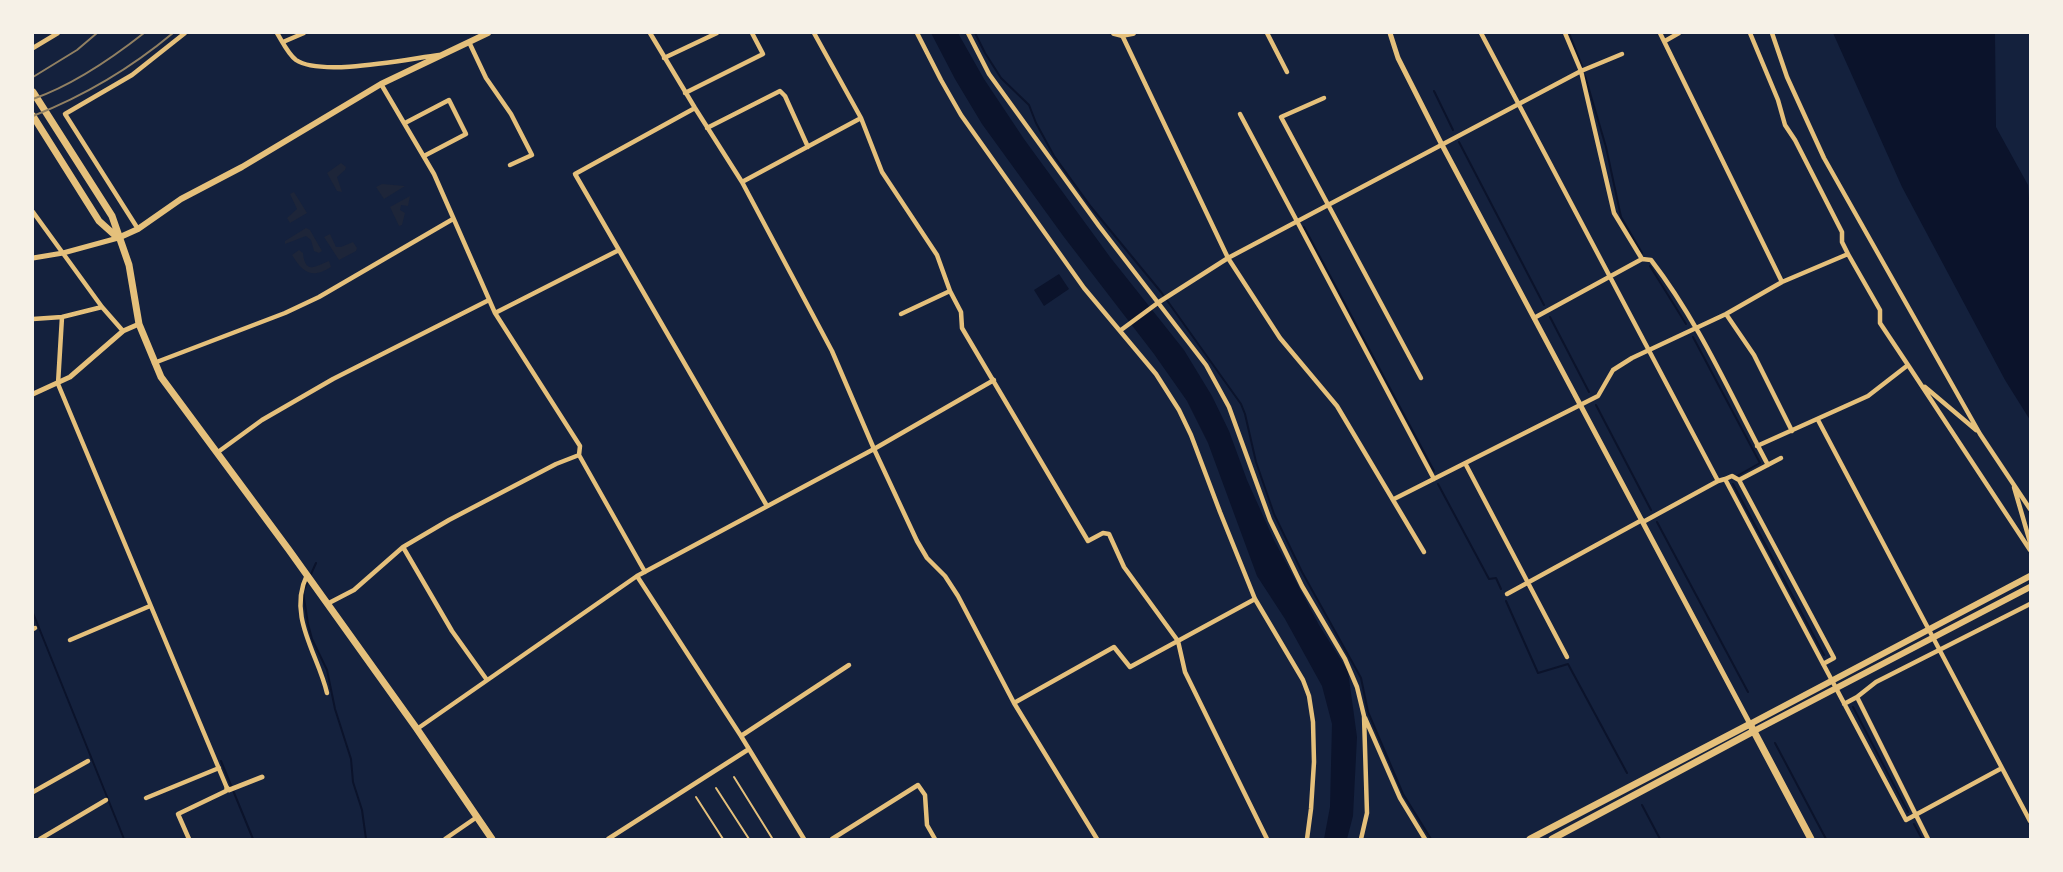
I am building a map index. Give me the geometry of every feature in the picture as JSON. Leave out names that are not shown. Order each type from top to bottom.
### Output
[{"type":"main road","points":[[118,238],[138,229],[180,200],[242,167],[381,84],[488,33]]},
{"type":"main road","points":[[1114,33],[1122,35],[1133,33]]},
{"type":"main road","points":[[33,92],[112,216],[129,265],[139,324],[161,377],[307,575],[492,839]]},
{"type":"main road","points":[[33,117],[99,221],[118,238]]},
{"type":"main road","points":[[1530,839],[2030,576]]},
{"type":"main road","points":[[1552,839],[2030,586]]},
{"type":"main road","points":[[1750,724],[1811,839]]},
{"type":"street","points":[[33,48],[58,33]]},
{"type":"street","points":[[138,229],[65,114],[132,75],[185,33]]},
{"type":"street","points":[[277,33],[294,59],[306,64],[330,68],[439,55]]},
{"type":"street","points":[[283,42],[304,33]]},
{"type":"street","points":[[650,33],[694,108],[742,182],[832,351],[917,541],[927,558],[945,576],[958,596],[1014,703],[1097,839]]},
{"type":"street","points":[[664,58],[717,33]]},
{"type":"street","points":[[685,93],[763,54],[752,33]]},
{"type":"street","points":[[814,33],[861,118],[882,172],[937,255],[950,291],[961,312],[962,328],[1088,541],[1103,533],[1109,534],[1124,567],[1178,641],[1185,672],[1267,839]]},
{"type":"street","points":[[917,33],[940,80],[961,115],[1084,288],[1156,374],[1179,410],[1191,435],[1255,599],[1304,680],[1309,696],[1313,722],[1314,762],[1307,839]]},
{"type":"street","points":[[968,33],[989,74],[1156,303],[1206,365],[1229,407],[1270,520],[1302,586],[1345,659],[1357,687],[1364,716],[1367,813],[1361,839]]},
{"type":"street","points":[[1267,33],[1287,72]]},
{"type":"street","points":[[1390,33],[1398,58],[1441,144],[1750,724]]},
{"type":"street","points":[[1481,33],[1718,481]]},
{"type":"street","points":[[1565,33],[1581,71],[1614,213],[1642,260]]},
{"type":"street","points":[[1660,33],[1782,282]]},
{"type":"street","points":[[1665,41],[1679,33]]},
{"type":"street","points":[[1750,33],[1778,100],[1785,125],[1842,232],[1842,242],[1848,254],[1880,310],[1880,323],[2030,550]]},
{"type":"street","points":[[1773,33],[1787,77],[1824,158],[1980,434],[2030,509]]},
{"type":"street","points":[[1122,35],[1228,258],[1280,338],[1337,406],[1424,552]]},
{"type":"street","points":[[469,42],[486,78],[511,114],[532,154],[510,165]]},
{"type":"street","points":[[1120,330],[1156,303],[1228,258],[1581,71],[1622,54]]},
{"type":"street","points":[[381,84],[424,156],[495,313],[580,446],[579,455],[645,572]]},
{"type":"street","points":[[707,128],[780,92],[785,96],[808,147]]},
{"type":"street","points":[[1324,98],[1281,117],[1420,378]]},
{"type":"street","points":[[405,123],[448,100],[466,134],[424,156]]},
{"type":"street","points":[[694,108],[575,174],[768,506]]},
{"type":"street","points":[[1240,114],[1434,479]]},
{"type":"street","points":[[742,182],[861,118]]},
{"type":"street","points":[[33,212],[102,307],[123,331]]},
{"type":"street","points":[[154,363],[266,321],[319,297],[453,219]]},
{"type":"street","points":[[33,258],[63,253],[118,238]]},
{"type":"street","points":[[495,313],[620,250]]},
{"type":"street","points":[[1394,499],[1598,396],[1613,370],[1649,349],[1726,314],[1782,282],[1848,254]]},
{"type":"street","points":[[1534,318],[1642,260],[1651,260],[1672,287],[1768,465]]},
{"type":"street","points":[[901,314],[950,291]]},
{"type":"street","points":[[218,452],[262,420],[333,379],[489,300]]},
{"type":"street","points":[[33,319],[62,317],[102,307]]},
{"type":"street","points":[[1726,314],[1754,355],[1792,431]]},
{"type":"street","points":[[62,317],[58,384],[227,788]]},
{"type":"street","points":[[33,394],[70,377],[123,331],[139,324]]},
{"type":"street","points":[[1757,446],[1868,396],[1908,365]]},
{"type":"street","points":[[417,729],[637,576],[874,449],[994,380]]},
{"type":"street","points":[[1921,383],[1980,434]]},
{"type":"street","points":[[1818,420],[2030,821]]},
{"type":"street","points":[[327,604],[354,590],[403,547],[556,464],[579,455]]},
{"type":"street","points":[[1740,480],[1781,458]]},
{"type":"street","points":[[1465,463],[1567,657]]},
{"type":"street","points":[[1507,594],[1718,481],[1732,476],[1740,480],[1834,658],[1822,664]]},
{"type":"street","points":[[1725,480],[1906,820],[2002,768]]},
{"type":"street","points":[[2012,481],[2030,542]]},
{"type":"street","points":[[403,547],[452,631],[487,680]]},
{"type":"street","points":[[307,575],[302,585],[299,603],[305,637],[318,661],[327,693]]},
{"type":"street","points":[[637,576],[741,736],[804,839]]},
{"type":"street","points":[[1014,703],[1114,646],[1130,667],[1255,599]]},
{"type":"street","points":[[1844,704],[1876,682],[2030,604]]},
{"type":"street","points":[[70,640],[150,606]]},
{"type":"street","points":[[741,736],[849,664]]},
{"type":"street","points":[[1857,697],[1928,839]]},
{"type":"street","points":[[1364,716],[1374,734],[1400,798],[1425,839]]},
{"type":"street","points":[[608,839],[749,749]]},
{"type":"street","points":[[33,792],[88,761]]},
{"type":"street","points":[[146,798],[219,768]]},
{"type":"street","points":[[227,788],[229,790],[262,777]]},
{"type":"street","points":[[832,839],[918,785],[925,795],[927,825],[935,839]]},
{"type":"street","points":[[189,839],[178,814],[226,791],[227,788]]},
{"type":"street","points":[[40,839],[106,800]]},
{"type":"street","points":[[445,839],[477,817]]},
{"type":"lane","points":[[734,777],[772,838]]},
{"type":"lane","points":[[717,788],[749,839]]},
{"type":"lane","points":[[696,797],[723,839]]},
{"type":"shaded area","points":[[931,33],[958,33],[984,79],[1024,139],[1110,257],[1184,350],[1212,396],[1274,540],[1319,625],[1348,671],[1357,737],[1353,816],[1347,839],[1324,839],[1330,807],[1332,724],[1322,686],[1285,619],[1257,576],[1208,443],[1187,401],[982,124]]},
{"type":"shaded area","points":[[1833,33],[1995,33],[1996,127],[2028,185],[2030,420],[2005,380],[1902,187]]},
{"type":"shaded area","points":[[341,163],[346,167],[337,177],[342,192],[337,191],[327,173]]},
{"type":"shaded area","points":[[382,184],[405,186],[384,199],[376,187]]},
{"type":"shaded area","points":[[294,192],[307,213],[290,223],[287,218],[297,209],[290,194]]},
{"type":"shaded area","points":[[410,196],[408,206],[401,205],[400,210],[405,213],[402,225],[399,226],[390,207]]},
{"type":"shaded area","points":[[306,228],[310,230],[322,251],[319,253],[314,251],[311,240],[306,236],[285,244],[285,241]]},
{"type":"shaded area","points":[[330,234],[336,247],[353,242],[357,248],[356,251],[339,260],[324,237]]},
{"type":"shaded area","points":[[299,250],[303,253],[304,260],[309,267],[329,261],[331,267],[318,273],[304,270],[292,255]]},
{"type":"shaded area","points":[[1059,274],[1069,289],[1044,306],[1034,290]]},
{"type":"waterway","points":[[975,33],[1001,78],[1029,105],[1054,156],[1091,207],[1161,292],[1241,404],[1256,462],[1274,514],[1302,572],[1361,678],[1368,712],[1403,794],[1431,839]]},
{"type":"waterway","points":[[1569,33],[1582,66]]},
{"type":"waterway","points":[[1585,76],[1606,147],[1621,217],[1642,253]]},
{"type":"waterway","points":[[1434,91],[1453,130]]},
{"type":"waterway","points":[[1459,142],[1544,305]]},
{"type":"waterway","points":[[1304,227],[1434,471]]},
{"type":"waterway","points":[[1650,266],[1686,324]]},
{"type":"waterway","points":[[1550,317],[1589,392]]},
{"type":"waterway","points":[[1693,337],[1760,463],[1737,476]]},
{"type":"waterway","points":[[1596,405],[1651,510]]},
{"type":"waterway","points":[[1438,484],[1489,579],[1496,578],[1501,589]]},
{"type":"waterway","points":[[1733,484],[1824,655]]},
{"type":"waterway","points":[[1657,522],[1748,692]]},
{"type":"waterway","points":[[316,563],[303,592],[308,624],[312,639],[327,670],[335,709],[351,759],[353,782],[362,810],[366,839]]},
{"type":"waterway","points":[[1506,601],[1538,673],[1568,664],[1627,773]]},
{"type":"waterway","points":[[33,613],[124,839]]},
{"type":"waterway","points":[[1853,707],[1908,812]]},
{"type":"waterway","points":[[1775,743],[1826,839]]},
{"type":"waterway","points":[[221,761],[253,839]]},
{"type":"waterway","points":[[1642,805],[1660,839]]},
{"type":"waterway","points":[[1914,824],[1922,839]]},
{"type":"railway","points":[[33,77],[77,50],[97,33]]},
{"type":"railway","points":[[33,99],[91,70],[144,33]]},
{"type":"railway","points":[[33,116],[70,100],[106,80],[141,58],[173,33]]}]
